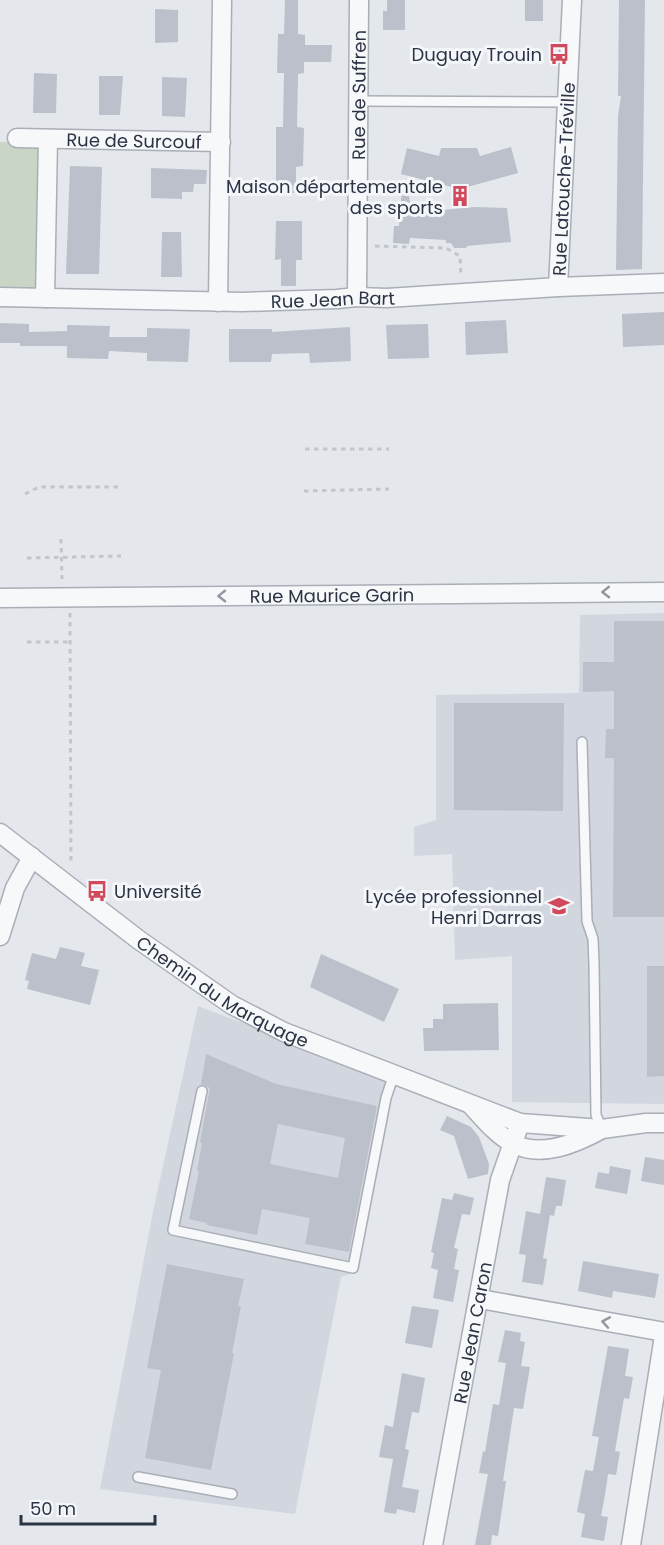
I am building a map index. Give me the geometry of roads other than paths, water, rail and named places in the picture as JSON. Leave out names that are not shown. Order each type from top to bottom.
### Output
[{"type":"street","points":[[218,302],[222,0]]},
{"type":"street","name":"Rue de Suffren","points":[[357,297],[359,0]]},
{"type":"street","name":"Rue Latouche-Tréville","points":[[558,287],[572,0]]},
{"type":"street","name":"Rue de Surcouf","points":[[17,138],[221,142]]},
{"type":"street","points":[[45,298],[48,139]]},
{"type":"street","name":"Rue Jean Bart","points":[[0,297],[218,302],[387,298],[664,283]]},
{"type":"street","name":"Rue Maurice Garin","points":[[0,598],[664,592]]},
{"type":"street","name":"Chemin du Marquage","points":[[0,833],[139,940],[232,1005],[284,1032],[520,1123],[602,1129],[664,1123]]},
{"type":"street","points":[[0,936],[15,888],[32,857]]},
{"type":"street","name":"Chemin du Marquage","points":[[471,1105],[490,1125],[514,1144],[538,1149],[559,1147],[582,1140],[602,1129]]},
{"type":"street","name":"Rue Jean Caron","points":[[433,1545],[480,1299],[500,1180],[520,1123]]},
{"type":"street","points":[[480,1299],[664,1334],[631,1545]]},
{"type":"lane","points":[[359,101],[567,102]]},
{"type":"lane","points":[[582,742],[587,921],[593,939],[594,964],[596,1115],[602,1129]]},
{"type":"lane","points":[[202,1091],[172,1230],[353,1268],[386,1098],[394,1074]]},
{"type":"lane","points":[[138,1477],[232,1494]]},
{"type":"place","name":"Duguay Trouin","points":[[559,54]]},
{"type":"place","name":"Maison départementale des sports","points":[[460,196]]},
{"type":"place","name":"Université","points":[[97,891]]},
{"type":"place","name":"Lycée professionnel Henri Darras","points":[[559,906]]}]
